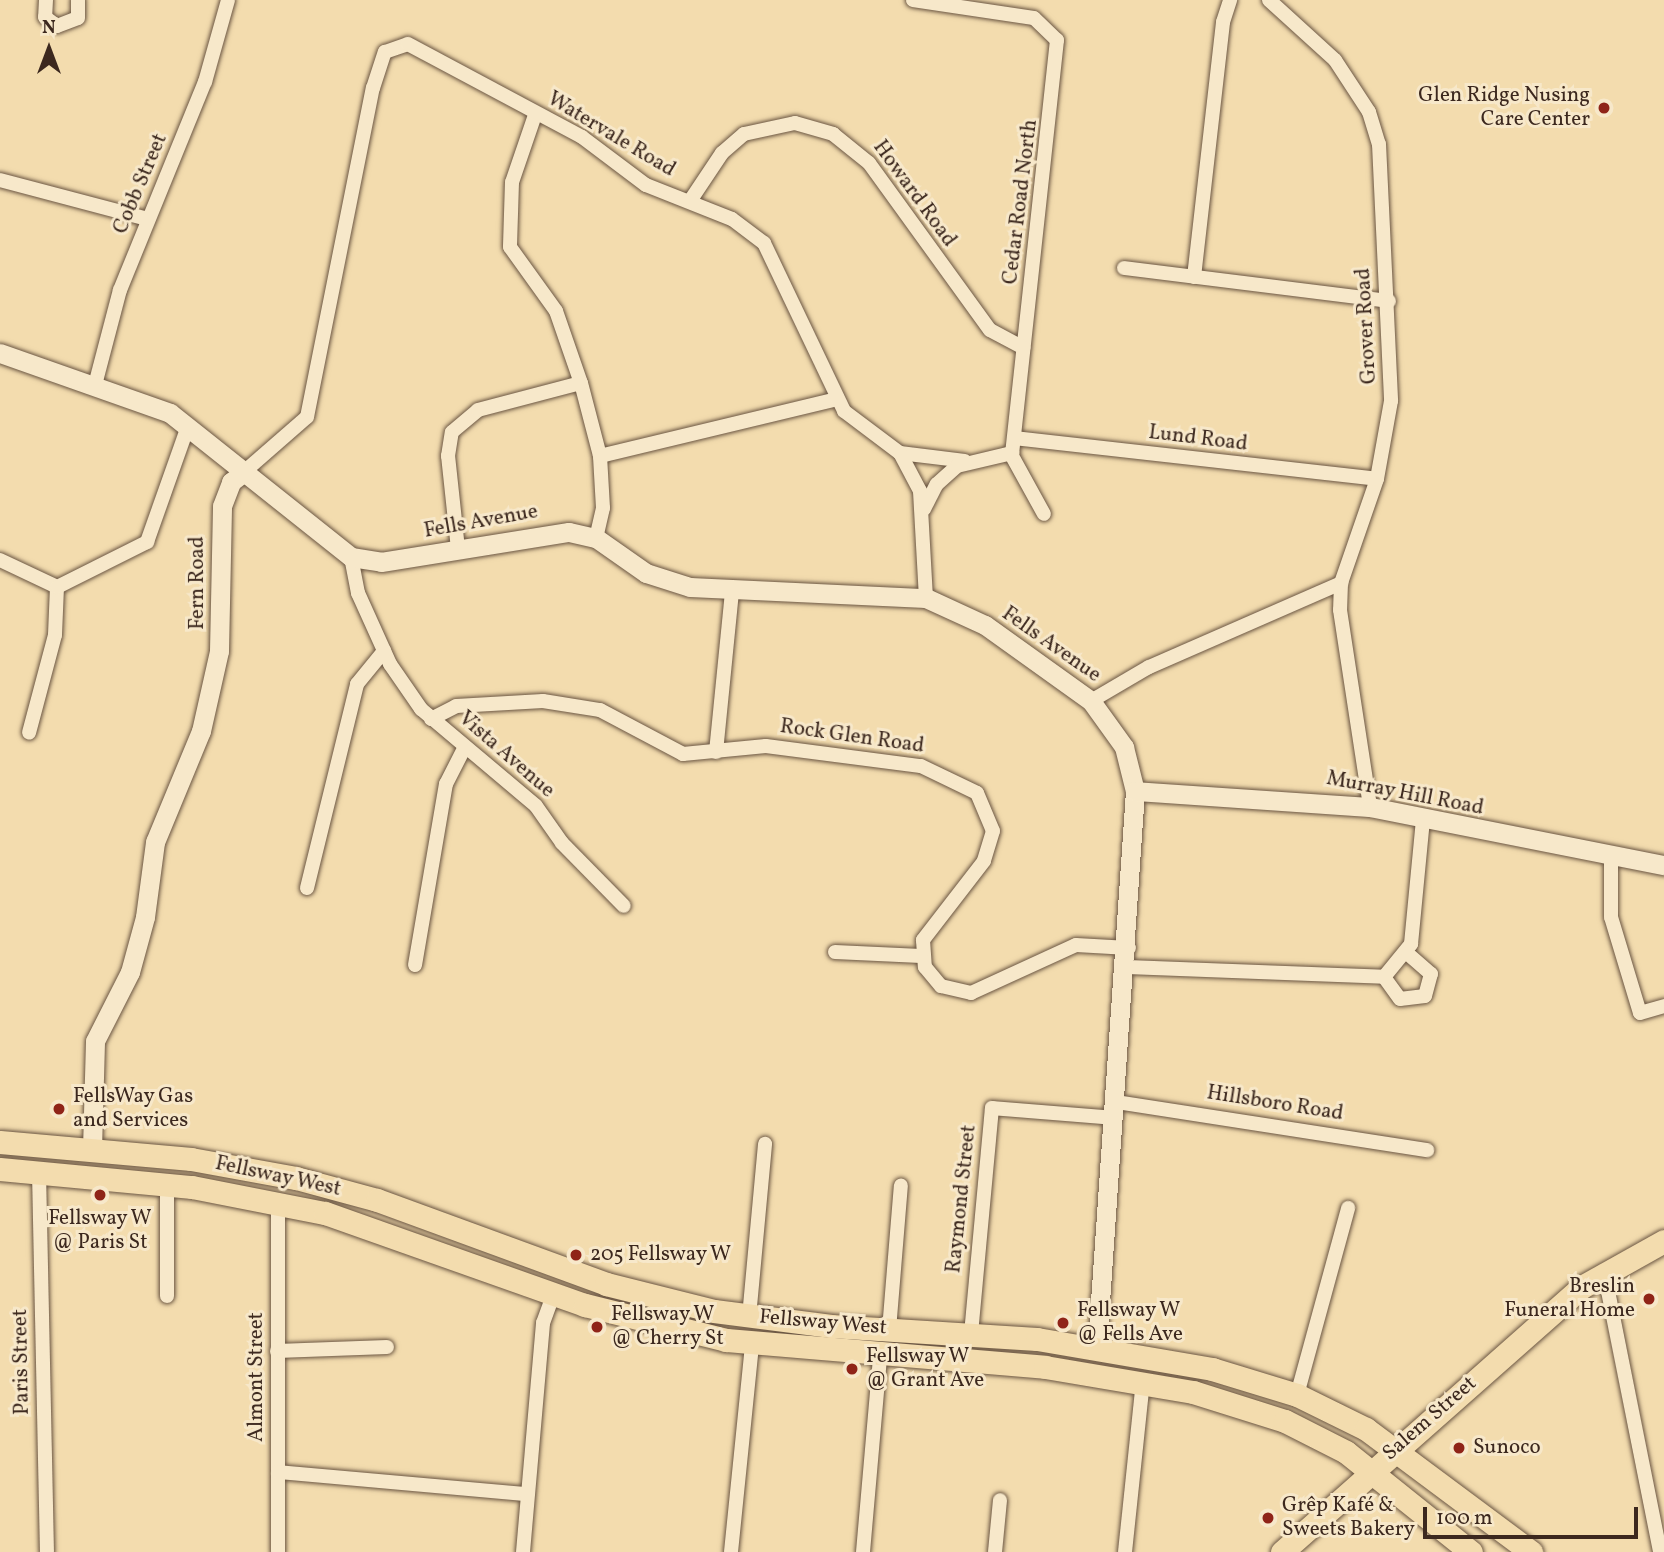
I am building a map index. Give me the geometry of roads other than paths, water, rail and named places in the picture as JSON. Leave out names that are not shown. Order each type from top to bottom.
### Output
[{"type":"main road","name":"Fellsway West","points":[[0,1142],[92,1149],[230,1165],[331,1187],[606,1284],[748,1317],[1097,1346],[1199,1366],[1297,1395],[1398,1449],[1531,1552]]},
{"type":"main road","name":"Fellsway West","points":[[0,1169],[167,1184],[278,1202],[390,1233],[553,1295],[752,1345],[1011,1363],[1143,1381],[1285,1421],[1371,1471],[1471,1552]]},
{"type":"main road","name":"Salem Street","points":[[1282,1552],[1580,1288],[1604,1270],[1664,1241]]},
{"type":"street","points":[[46,0],[45,17],[66,26],[78,18],[78,0]]},
{"type":"street","name":"Cobb Street","points":[[95,385],[120,290],[209,71],[228,0]]},
{"type":"street","name":"Cedar Road North","points":[[914,0],[1034,18],[1057,40],[1013,446],[1019,478],[1044,514]]},
{"type":"street","points":[[1194,277],[1230,0]]},
{"type":"street","name":"Grover Road","points":[[1269,0],[1335,60],[1373,121],[1389,301],[1392,376],[1377,479],[1341,583],[1370,807]]},
{"type":"street","name":"Watervale Road","points":[[395,45],[425,49],[535,114],[595,145],[646,185],[690,201],[742,225],[771,252],[837,399],[862,428],[900,453],[971,461]]},
{"type":"street","name":"Fern Road","points":[[92,1149],[95,1041],[130,972],[155,842],[199,739],[219,651],[222,506],[232,482],[296,432],[309,410],[373,88],[383,55],[395,45]]},
{"type":"street","points":[[535,114],[512,182],[510,247],[556,311],[581,383],[600,456],[603,508],[596,538]]},
{"type":"street","name":"Howard Road","points":[[690,201],[722,153],[751,131],[795,123],[834,134],[869,163],[990,330],[1024,348]]},
{"type":"street","points":[[0,180],[148,219]]},
{"type":"street","points":[[1124,268],[1389,301]]},
{"type":"street","points":[[0,353],[95,385],[188,426],[351,557]]},
{"type":"street","points":[[457,549],[448,456],[452,432],[478,410],[581,383]]},
{"type":"street","points":[[600,456],[837,399]]},
{"type":"street","points":[[57,587],[147,542],[188,426]]},
{"type":"street","name":"Lund Road","points":[[924,509],[942,478],[971,461],[1013,446],[1377,479]]},
{"type":"street","points":[[900,453],[924,509],[926,598]]},
{"type":"street","name":"Fells Avenue","points":[[351,557],[380,562],[553,533],[596,538],[646,573],[733,593],[844,590],[926,598],[985,625],[1091,701],[1124,747],[1135,791],[1128,958],[1097,1346]]},
{"type":"street","name":"Vista Avenue","points":[[351,557],[358,593],[384,651],[431,719],[463,751],[536,806],[562,843],[624,906]]},
{"type":"street","points":[[0,560],[57,587]]},
{"type":"street","points":[[1091,701],[1149,667],[1341,583]]},
{"type":"street","points":[[29,733],[55,635],[57,587]]},
{"type":"street","points":[[716,752],[733,593]]},
{"type":"street","points":[[307,888],[357,684],[384,651]]},
{"type":"street","name":"Rock Glen Road","points":[[431,719],[456,706],[488,702],[582,705],[616,718],[665,749],[716,752],[766,746],[897,761],[945,774],[977,793],[990,817],[989,852],[931,925],[921,956]]},
{"type":"street","points":[[415,965],[446,784],[463,751]]},
{"type":"street","name":"Murray Hill Road","points":[[1135,791],[1370,807],[1423,820],[1664,865]]},
{"type":"street","points":[[835,952],[921,956],[941,986],[966,994],[1076,945],[1128,958],[1384,977],[1408,954],[1423,820]]},
{"type":"street","points":[[1611,854],[1611,917],[1640,1013],[1664,1006]]},
{"type":"street","points":[[1384,977],[1400,999],[1425,996],[1431,974],[1408,954]]},
{"type":"street","name":"Raymond Street","points":[[971,1334],[992,1108],[1115,1110]]},
{"type":"street","name":"Hillsboro Road","points":[[1115,1110],[1427,1150]]},
{"type":"street","points":[[748,1317],[765,1144]]},
{"type":"street","name":"Paris Street","points":[[39,1172],[47,1552]]},
{"type":"street","points":[[167,1184],[167,1296]]},
{"type":"street","points":[[889,1330],[901,1185]]},
{"type":"street","name":"Almont Street","points":[[278,1202],[278,1552]]},
{"type":"street","points":[[1297,1395],[1348,1208]]},
{"type":"street","points":[[1604,1270],[1660,1552]]},
{"type":"street","points":[[523,1552],[543,1323],[553,1295]]},
{"type":"street","points":[[731,1552],[752,1345]]},
{"type":"street","points":[[277,1351],[387,1347]]},
{"type":"street","points":[[863,1552],[880,1356]]},
{"type":"street","points":[[1125,1552],[1143,1381]]},
{"type":"street","points":[[278,1472],[526,1494]]},
{"type":"street","points":[[995,1552],[1000,1500]]},
{"type":"place","name":"Glen Ridge Nusing Care Center","points":[[1604,108]]},
{"type":"place","name":"FellsWay Gas and Services","points":[[59,1109]]},
{"type":"place","name":"Fellsway W @ Paris St","points":[[100,1195]]},
{"type":"place","name":"205 Fellsway W","points":[[576,1255]]},
{"type":"place","name":"Breslin Funeral Home","points":[[1649,1299]]},
{"type":"place","name":"Fellsway W @ Fells Ave","points":[[1063,1323]]},
{"type":"place","name":"Fellsway W @ Cherry St","points":[[597,1327]]},
{"type":"place","name":"Fellsway W @ Grant Ave","points":[[852,1369]]},
{"type":"place","name":"Sunoco","points":[[1459,1448]]},
{"type":"place","name":"Grêp Kafé & Sweets Bakery","points":[[1268,1518]]}]
